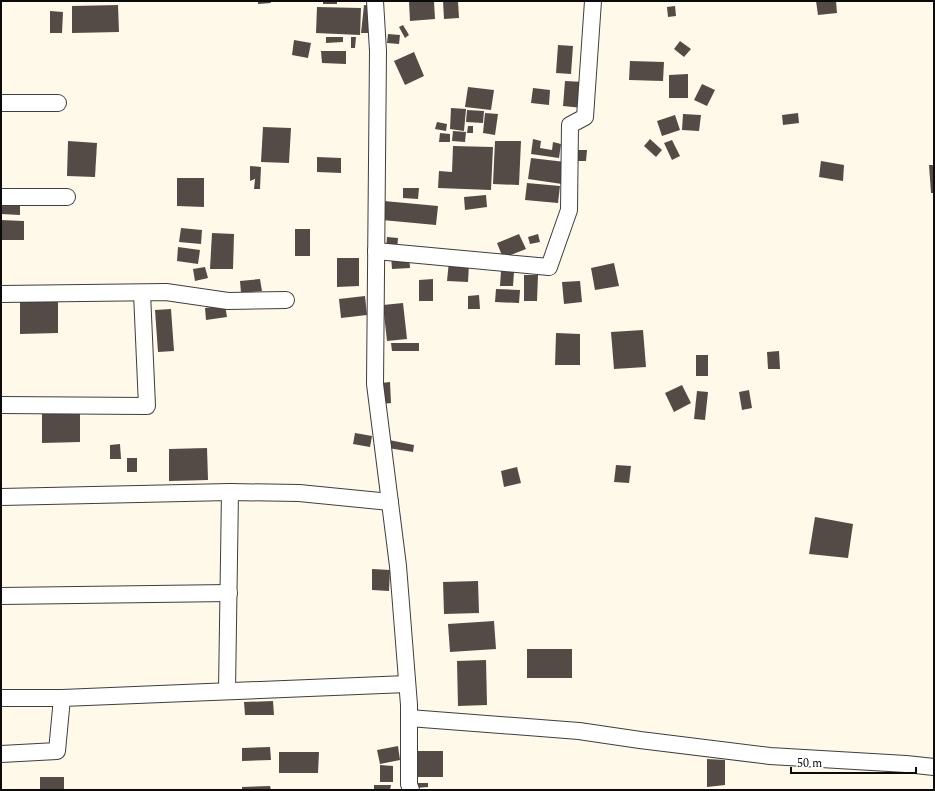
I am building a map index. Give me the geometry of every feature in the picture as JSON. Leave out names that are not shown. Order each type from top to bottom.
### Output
[{"type":"street","points":[[376,1],[378,51],[376,384],[398,566],[408,684],[410,784],[412,790]]},
{"type":"street","points":[[376,251],[549,267],[569,210],[570,125],[585,117],[593,1]]},
{"type":"street","points":[[1,103],[58,103]]},
{"type":"street","points":[[1,197],[67,197]]},
{"type":"street","points":[[1,294],[166,292],[228,301],[286,300]]},
{"type":"street","points":[[1,405],[147,406],[142,293]]},
{"type":"street","points":[[1,497],[230,492],[299,493],[390,502]]},
{"type":"street","points":[[227,691],[230,492]]},
{"type":"street","points":[[1,596],[229,593]]},
{"type":"street","points":[[1,698],[62,698],[408,684]]},
{"type":"street","points":[[1,754],[57,751],[62,698]]},
{"type":"street","points":[[409,718],[579,731],[770,756],[934,767]]},
{"type":"building","points":[[258,1],[270,1],[271,3],[258,4]]},
{"type":"building","points":[[323,1],[337,1],[337,4],[323,4]]},
{"type":"building","points":[[409,1],[434,1],[435,19],[410,21]]},
{"type":"building","points":[[443,1],[458,1],[459,18],[444,19]]},
{"type":"building","points":[[816,1],[836,1],[837,13],[818,15]]},
{"type":"building","points":[[118,5],[119,32],[72,33],[72,6]]},
{"type":"building","points":[[364,5],[372,6],[369,33],[361,33]]},
{"type":"building","points":[[675,6],[676,16],[668,17],[667,7]]},
{"type":"building","points":[[317,7],[361,8],[360,35],[316,33]]},
{"type":"building","points":[[50,11],[63,12],[62,33],[50,33]]},
{"type":"building","points":[[403,25],[409,35],[405,38],[399,27]]},
{"type":"building","points":[[388,34],[400,35],[399,44],[387,43]]},
{"type":"building","points":[[326,37],[343,37],[343,42],[326,43]]},
{"type":"building","points":[[351,37],[356,37],[355,48],[351,48]]},
{"type":"building","points":[[294,40],[311,43],[308,58],[292,55]]},
{"type":"building","points":[[680,41],[691,49],[684,57],[674,49]]},
{"type":"building","points":[[558,45],[573,46],[571,74],[556,73]]},
{"type":"building","points":[[321,51],[346,51],[346,64],[322,63]]},
{"type":"building","points":[[414,52],[424,76],[405,85],[394,61]]},
{"type":"building","points":[[630,61],[664,62],[663,81],[629,80]]},
{"type":"building","points":[[688,74],[688,98],[669,98],[669,75]]},
{"type":"building","points":[[565,81],[584,82],[583,108],[563,106]]},
{"type":"building","points":[[702,84],[715,90],[707,106],[694,100]]},
{"type":"building","points":[[468,87],[494,90],[491,110],[465,107]]},
{"type":"building","points":[[533,88],[550,90],[549,105],[531,103]]},
{"type":"building","points":[[451,108],[466,109],[464,131],[450,129]]},
{"type":"building","points":[[467,110],[484,111],[483,123],[466,122]]},
{"type":"building","points":[[485,113],[498,114],[495,135],[483,133]]},
{"type":"building","points":[[798,113],[799,123],[783,125],[782,115]]},
{"type":"building","points":[[683,114],[701,115],[699,131],[682,130]]},
{"type":"building","points":[[675,115],[680,130],[662,136],[657,121]]},
{"type":"building","points":[[437,122],[447,124],[446,131],[435,129]]},
{"type":"building","points":[[468,126],[473,126],[473,133],[467,133]]},
{"type":"building","points":[[263,127],[291,128],[289,163],[261,162]]},
{"type":"building","points":[[453,131],[466,132],[465,142],[452,141]]},
{"type":"building","points":[[440,133],[450,134],[450,142],[439,142]]},
{"type":"building","points":[[533,139],[541,141],[540,148],[552,150],[553,142],[561,144],[559,158],[531,154]]},
{"type":"building","points":[[650,139],[662,150],[656,157],[644,146]]},
{"type":"building","points":[[672,140],[680,156],[672,160],[664,143]]},
{"type":"building","points":[[68,141],[97,143],[95,177],[67,176]]},
{"type":"building","points":[[495,141],[521,141],[519,185],[493,184]]},
{"type":"building","points":[[453,146],[493,147],[491,190],[438,188],[439,171],[452,172]]},
{"type":"building","points":[[578,150],[587,150],[586,161],[577,161]]},
{"type":"building","points":[[317,157],[341,158],[341,173],[317,172]]},
{"type":"building","points":[[531,158],[565,162],[562,184],[528,179]]},
{"type":"building","points":[[821,161],[844,165],[843,181],[819,177]]},
{"type":"building","points":[[929,165],[934,165],[934,193],[931,193]]},
{"type":"building","points":[[250,166],[261,167],[260,189],[254,189],[255,179],[250,181]]},
{"type":"building","points":[[177,178],[204,178],[204,207],[177,206]]},
{"type":"building","points":[[527,183],[560,186],[558,203],[525,200]]},
{"type":"building","points":[[403,188],[419,188],[418,199],[403,198]]},
{"type":"building","points":[[486,195],[487,207],[465,210],[464,197]]},
{"type":"building","points":[[384,201],[438,206],[436,225],[382,220]]},
{"type":"building","points":[[1,202],[20,202],[20,215],[1,214]]},
{"type":"building","points":[[1,220],[24,221],[24,240],[1,240]]},
{"type":"building","points":[[181,228],[202,230],[201,244],[179,242]]},
{"type":"building","points":[[295,229],[310,229],[310,256],[295,256]]},
{"type":"building","points":[[212,233],[234,234],[233,269],[210,269]]},
{"type":"building","points":[[519,234],[526,249],[503,258],[497,243]]},
{"type":"building","points":[[538,234],[540,242],[530,244],[528,237]]},
{"type":"building","points":[[387,237],[398,238],[397,250],[386,249]]},
{"type":"building","points":[[178,247],[200,250],[198,264],[177,261]]},
{"type":"building","points":[[409,254],[410,268],[392,269],[391,255]]},
{"type":"building","points":[[337,258],[359,258],[359,286],[337,287]]},
{"type":"building","points":[[449,261],[469,263],[468,282],[447,281]]},
{"type":"building","points":[[614,263],[619,286],[595,290],[591,268]]},
{"type":"building","points":[[205,267],[208,278],[195,281],[193,269]]},
{"type":"building","points":[[501,271],[514,272],[513,286],[500,286]]},
{"type":"building","points":[[524,275],[538,275],[537,301],[524,301]]},
{"type":"building","points":[[260,279],[262,291],[241,293],[240,281]]},
{"type":"building","points":[[433,279],[433,301],[419,301],[419,280]]},
{"type":"building","points":[[580,281],[582,302],[564,304],[562,282]]},
{"type":"building","points":[[496,289],[520,290],[519,303],[495,302]]},
{"type":"building","points":[[479,295],[480,309],[468,309],[468,296]]},
{"type":"building","points":[[365,296],[367,315],[341,318],[339,299]]},
{"type":"building","points":[[20,301],[58,301],[58,333],[20,334]]},
{"type":"building","points":[[403,303],[407,339],[387,341],[383,305]]},
{"type":"building","points":[[225,305],[227,317],[206,320],[205,308]]},
{"type":"building","points":[[171,309],[174,351],[158,352],[155,310]]},
{"type":"building","points":[[643,330],[646,367],[614,369],[611,332]]},
{"type":"building","points":[[556,333],[580,334],[580,365],[555,365]]},
{"type":"building","points":[[391,343],[419,343],[419,351],[392,351]]},
{"type":"building","points":[[779,351],[780,369],[768,369],[767,352]]},
{"type":"building","points":[[696,355],[708,355],[708,376],[696,376]]},
{"type":"building","points":[[390,382],[391,403],[382,404],[381,383]]},
{"type":"building","points":[[682,385],[691,403],[674,412],[665,393]]},
{"type":"building","points":[[749,390],[752,408],[742,410],[739,392]]},
{"type":"building","points":[[697,391],[708,392],[705,420],[694,419]]},
{"type":"building","points":[[80,410],[80,442],[42,443],[42,411]]},
{"type":"building","points":[[355,433],[372,436],[370,447],[353,444]]},
{"type":"building","points":[[389,440],[414,445],[413,452],[388,448]]},
{"type":"building","points":[[120,444],[121,459],[110,459],[110,445]]},
{"type":"building","points":[[207,448],[208,480],[169,481],[169,449]]},
{"type":"building","points":[[127,458],[137,458],[137,472],[127,472]]},
{"type":"building","points":[[616,465],[631,466],[629,483],[614,482]]},
{"type":"building","points":[[517,467],[521,483],[504,487],[501,471]]},
{"type":"building","points":[[815,517],[853,524],[848,558],[809,554]]},
{"type":"building","points":[[372,569],[390,570],[389,591],[372,590]]},
{"type":"building","points":[[478,581],[479,613],[444,614],[443,582]]},
{"type":"building","points":[[494,621],[496,649],[450,652],[448,624]]},
{"type":"building","points":[[527,649],[572,649],[572,678],[527,678]]},
{"type":"building","points":[[486,660],[487,705],[458,706],[457,661]]},
{"type":"building","points":[[273,701],[274,715],[245,715],[244,702]]},
{"type":"building","points":[[398,746],[400,760],[380,764],[377,750]]},
{"type":"building","points":[[270,747],[271,760],[242,761],[242,748]]},
{"type":"building","points":[[416,751],[443,751],[443,777],[416,777]]},
{"type":"building","points":[[279,752],[319,752],[318,773],[279,773]]},
{"type":"building","points":[[707,759],[725,760],[725,785],[707,787]]},
{"type":"building","points":[[380,765],[393,766],[393,782],[380,782]]},
{"type":"building","points":[[40,777],[64,777],[64,790],[40,790]]},
{"type":"building","points":[[415,783],[428,783],[428,787],[415,788]]},
{"type":"building","points":[[374,785],[391,785],[390,790],[374,790]]},
{"type":"building","points":[[270,786],[271,790],[242,790],[242,787]]}]
